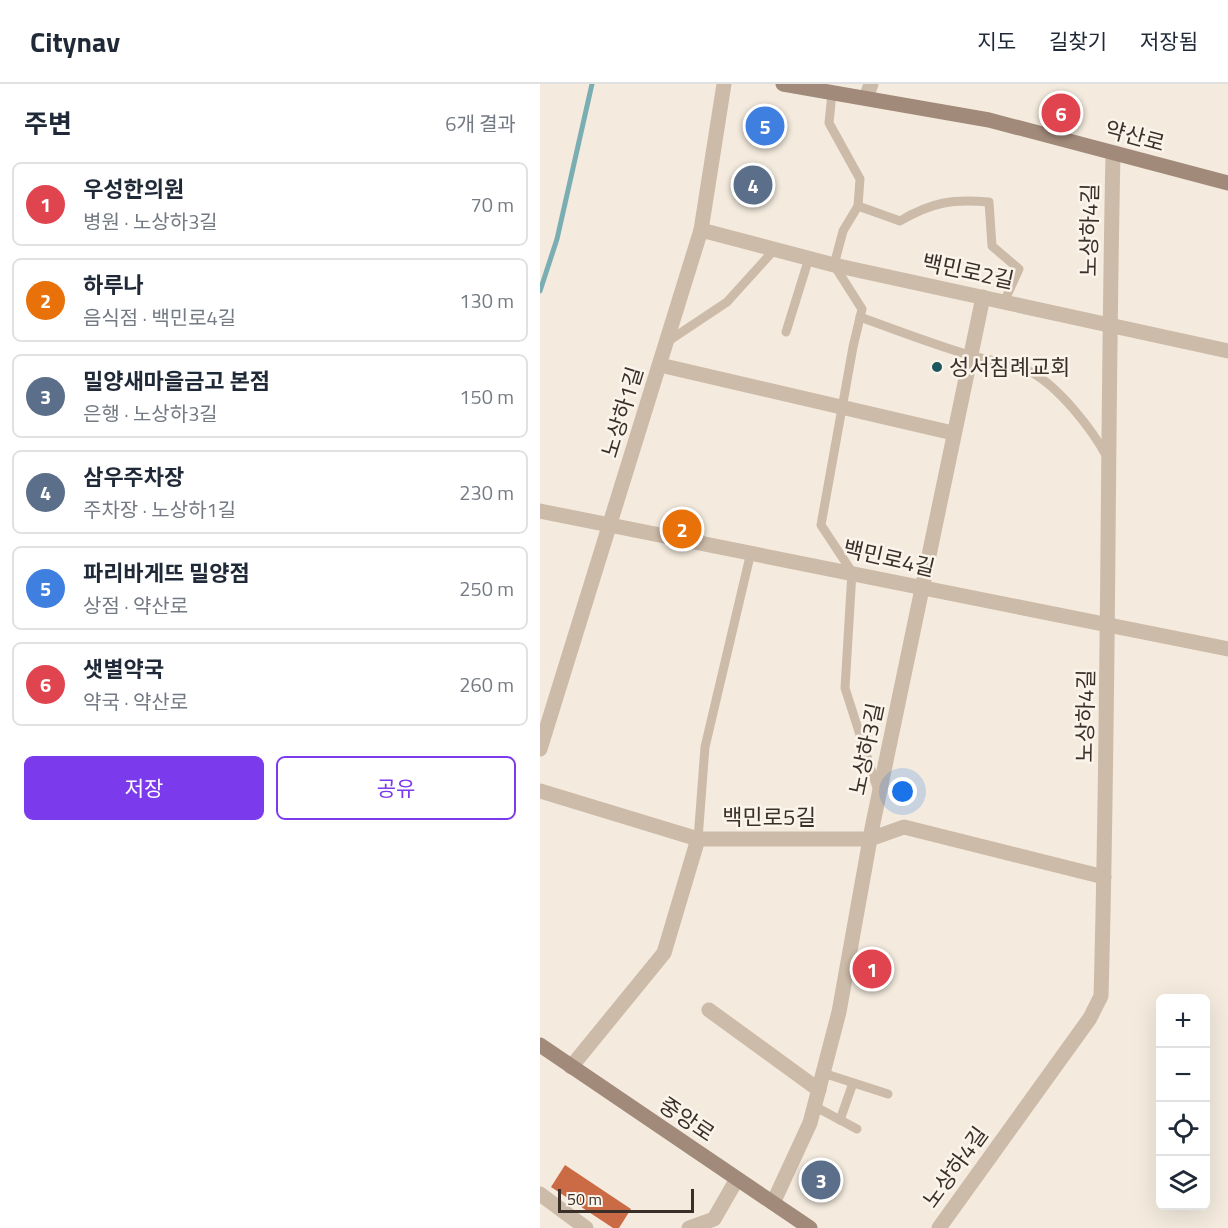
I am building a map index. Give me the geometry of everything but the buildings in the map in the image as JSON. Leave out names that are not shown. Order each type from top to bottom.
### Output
[{"type":"street","name":"노상하1길","points":[[540,748],[701,230],[724,84]]},
{"type":"street","name":"약산로","points":[[783,84],[832,93],[868,91],[989,120],[1228,183]]},
{"type":"street","name":"노상하4길","points":[[939,1228],[1090,1018],[1101,996],[1113,154]]},
{"type":"street","name":"백민로2길","points":[[701,230],[834,265],[1228,351]]},
{"type":"street","name":"노상하3길","points":[[773,1203],[810,1123],[839,1012],[879,793],[983,297]]},
{"type":"street","points":[[660,365],[953,433]]},
{"type":"street","name":"백민로4길","points":[[540,511],[852,572],[1108,627],[1228,649]]},
{"type":"street","name":"백민로5길","points":[[540,791],[698,839],[870,839],[904,826],[1104,877]]},
{"type":"street","points":[[571,1067],[664,953],[698,839]]},
{"type":"street","points":[[709,1010],[819,1090]]},
{"type":"street","name":"중앙로","points":[[540,1045],[810,1228]]},
{"type":"street","points":[[688,1228],[714,1219],[737,1179]]},
{"type":"street","points":[[540,1194],[586,1228]]},
{"type":"lane","points":[[832,93],[829,123],[860,179],[858,206],[843,231],[834,265],[862,309],[841,407],[821,525],[852,572],[844,688],[879,793]]},
{"type":"lane","points":[[858,206],[900,220],[923,207],[955,200],[988,202],[992,246],[1019,269],[1004,302]]},
{"type":"lane","points":[[667,342],[727,302],[775,249]]},
{"type":"lane","points":[[786,332],[809,258]]},
{"type":"lane","points":[[860,317],[970,356],[999,361],[1031,372],[1077,414],[1098,440],[1109,459]]},
{"type":"lane","points":[[698,839],[705,747],[751,552]]},
{"type":"lane","points":[[823,1073],[888,1094]]},
{"type":"lane","points":[[840,1120],[853,1083]]},
{"type":"lane","points":[[814,1106],[857,1130]]},
{"type":"waterway","points":[[540,291],[557,239],[592,84]]},
{"type":"place","name":"샛별약국","points":[[1061,113]]},
{"type":"place","name":"파리바게뜨 밀양점","points":[[765,126]]},
{"type":"place","name":"삼우주차장","points":[[753,185]]},
{"type":"place","name":"성서침례교회","points":[[937,367]]},
{"type":"place","name":"하루나","points":[[682,529]]},
{"type":"place","name":"우성한의원","points":[[872,969]]},
{"type":"place","name":"밀양새마을금고 본점","points":[[821,1180]]}]
